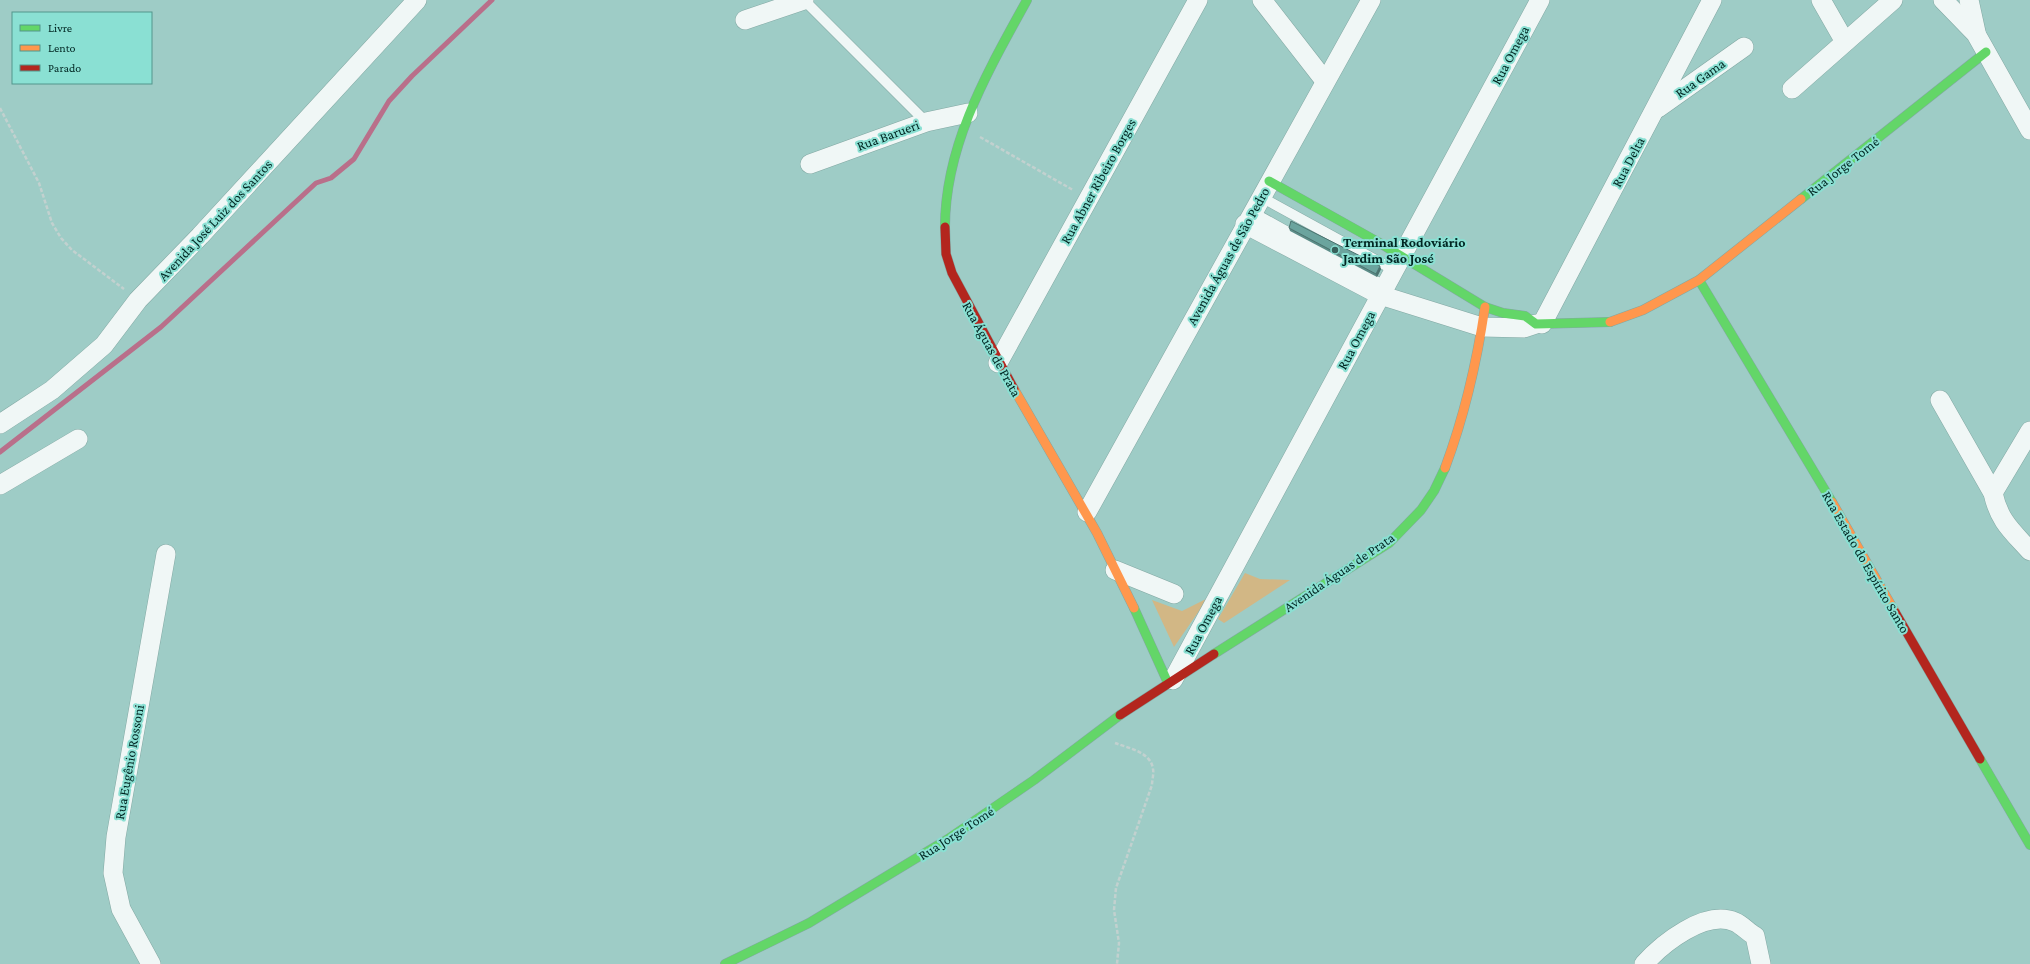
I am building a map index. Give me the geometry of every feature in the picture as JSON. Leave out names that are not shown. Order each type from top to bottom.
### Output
[{"type":"street","name":"Avenida José Luiz dos Santos","points":[[0,424],[52,390],[104,345],[138,300],[231,203],[417,0]]},
{"type":"street","points":[[745,20],[804,0]]},
{"type":"street","name":"Rua Águas de Prata","points":[[1027,0],[965,120],[950,170],[946,196],[945,246],[951,272],[998,363],[1087,512],[1170,682]]},
{"type":"street","name":"Rua Abner Ribeiro Borges","points":[[998,363],[1198,0]]},
{"type":"street","points":[[1262,0],[1325,81]]},
{"type":"street","name":"Avenida Águas de São Pedro","points":[[1087,512],[1371,0]]},
{"type":"street","name":"Rua Omega","points":[[1170,682],[1540,0]]},
{"type":"street","name":"Rua Delta","points":[[1539,324],[1656,110],[1712,0]]},
{"type":"street","points":[[1821,0],[1845,42]]},
{"type":"street","points":[[1792,89],[1893,0]]},
{"type":"street","points":[[1943,0],[1976,34],[2030,130]]},
{"type":"street","points":[[1969,0],[1976,34]]},
{"type":"street","name":"Rua Gama","points":[[1656,110],[1744,47]]},
{"type":"street","name":"Rua Jorge Tomé","points":[[1699,280],[1986,52]]},
{"type":"street","name":"Rua Barueri","points":[[810,164],[926,122],[965,120]]},
{"type":"street","points":[[1257,204],[1398,264],[1485,307],[1503,313],[1526,316],[1539,324]]},
{"type":"street","points":[[1257,204],[1382,291],[1482,326],[1524,328],[1539,324],[1608,323],[1643,310],[1699,280]]},
{"type":"street","name":"Rua Estado do Espírito Santo","points":[[1699,280],[1794,436],[2028,839]]},
{"type":"street","name":"Avenida Águas de Prata","points":[[1170,682],[1389,542],[1421,511],[1442,476],[1451,453],[1482,326],[1485,307]]},
{"type":"street","points":[[1940,400],[1993,493],[1996,508],[2001,519],[2030,551]]},
{"type":"street","points":[[1993,493],[2030,431]]},
{"type":"street","points":[[0,485],[78,439]]},
{"type":"street","name":"Rua Eugênio Rossoni","points":[[151,964],[121,909],[113,873],[116,837],[166,554]]},
{"type":"street","points":[[1115,570],[1174,594]]},
{"type":"street","name":"Rua Jorge Tomé","points":[[724,964],[809,923],[948,839],[1034,780],[1132,706],[1170,682]]},
{"type":"street","points":[[1644,964],[1659,948],[1684,931],[1706,921],[1719,919],[1734,922],[1755,936],[1761,964]]},
{"type":"lane","points":[[804,0],[926,122]]},
{"type":"lane","points":[[1257,204],[1398,264]]},
{"type":"path","points":[[0,108],[39,183],[52,223],[61,238],[72,250],[138,300]]},
{"type":"path","points":[[965,120],[1088,198]]},
{"type":"path","points":[[1094,735],[1143,753],[1153,768],[1152,785],[1116,888],[1114,910],[1119,943],[1117,964]]},
{"type":"shaded area","points":[[1245,573],[1260,579],[1290,580],[1224,623],[1218,619]]},
{"type":"shaded area","points":[[1208,598],[1174,647],[1152,600],[1182,611]]},
{"type":"building","name":"Terminal Rodoviário Jardim São José","points":[[1291,221],[1380,266],[1376,274],[1289,228]]},
{"type":"waterway","points":[[0,452],[161,327],[316,183],[331,178],[354,159],[389,101],[412,76],[492,0]]},
{"type":"traffic: fast","points":[[945,227],[947,196],[952,166],[971,109],[984,81],[1027,0]]},
{"type":"traffic: fast","points":[[1801,199],[1986,52]]},
{"type":"traffic: fast","points":[[1269,181],[1378,242],[1485,307],[1503,313],[1525,316],[1536,324],[1610,322]]},
{"type":"traffic: fast","points":[[1699,280],[1832,502]]},
{"type":"traffic: fast","points":[[1214,654],[1389,543],[1421,510],[1434,491],[1445,468]]},
{"type":"traffic: fast","points":[[1134,608],[1168,683]]},
{"type":"traffic: fast","points":[[725,964],[809,923],[948,839],[1034,780],[1120,715]]},
{"type":"traffic: fast","points":[[1980,759],[2030,845]]},
{"type":"traffic: slow","points":[[1610,322],[1643,310],[1699,280],[1801,199]]},
{"type":"traffic: slow","points":[[1445,468],[1469,389],[1485,307]]},
{"type":"traffic: slow","points":[[1014,389],[1097,533],[1134,608]]},
{"type":"traffic: slow","points":[[1832,502],[1895,612]]},
{"type":"traffic: jam","points":[[945,227],[946,254],[952,273],[1014,389]]},
{"type":"traffic: jam","points":[[1895,612],[1980,759]]},
{"type":"traffic: jam","points":[[1120,715],[1214,654]]},
{"type":"place","name":"Terminal Rodoviário Jardim São José","points":[[1335,250]]}]
